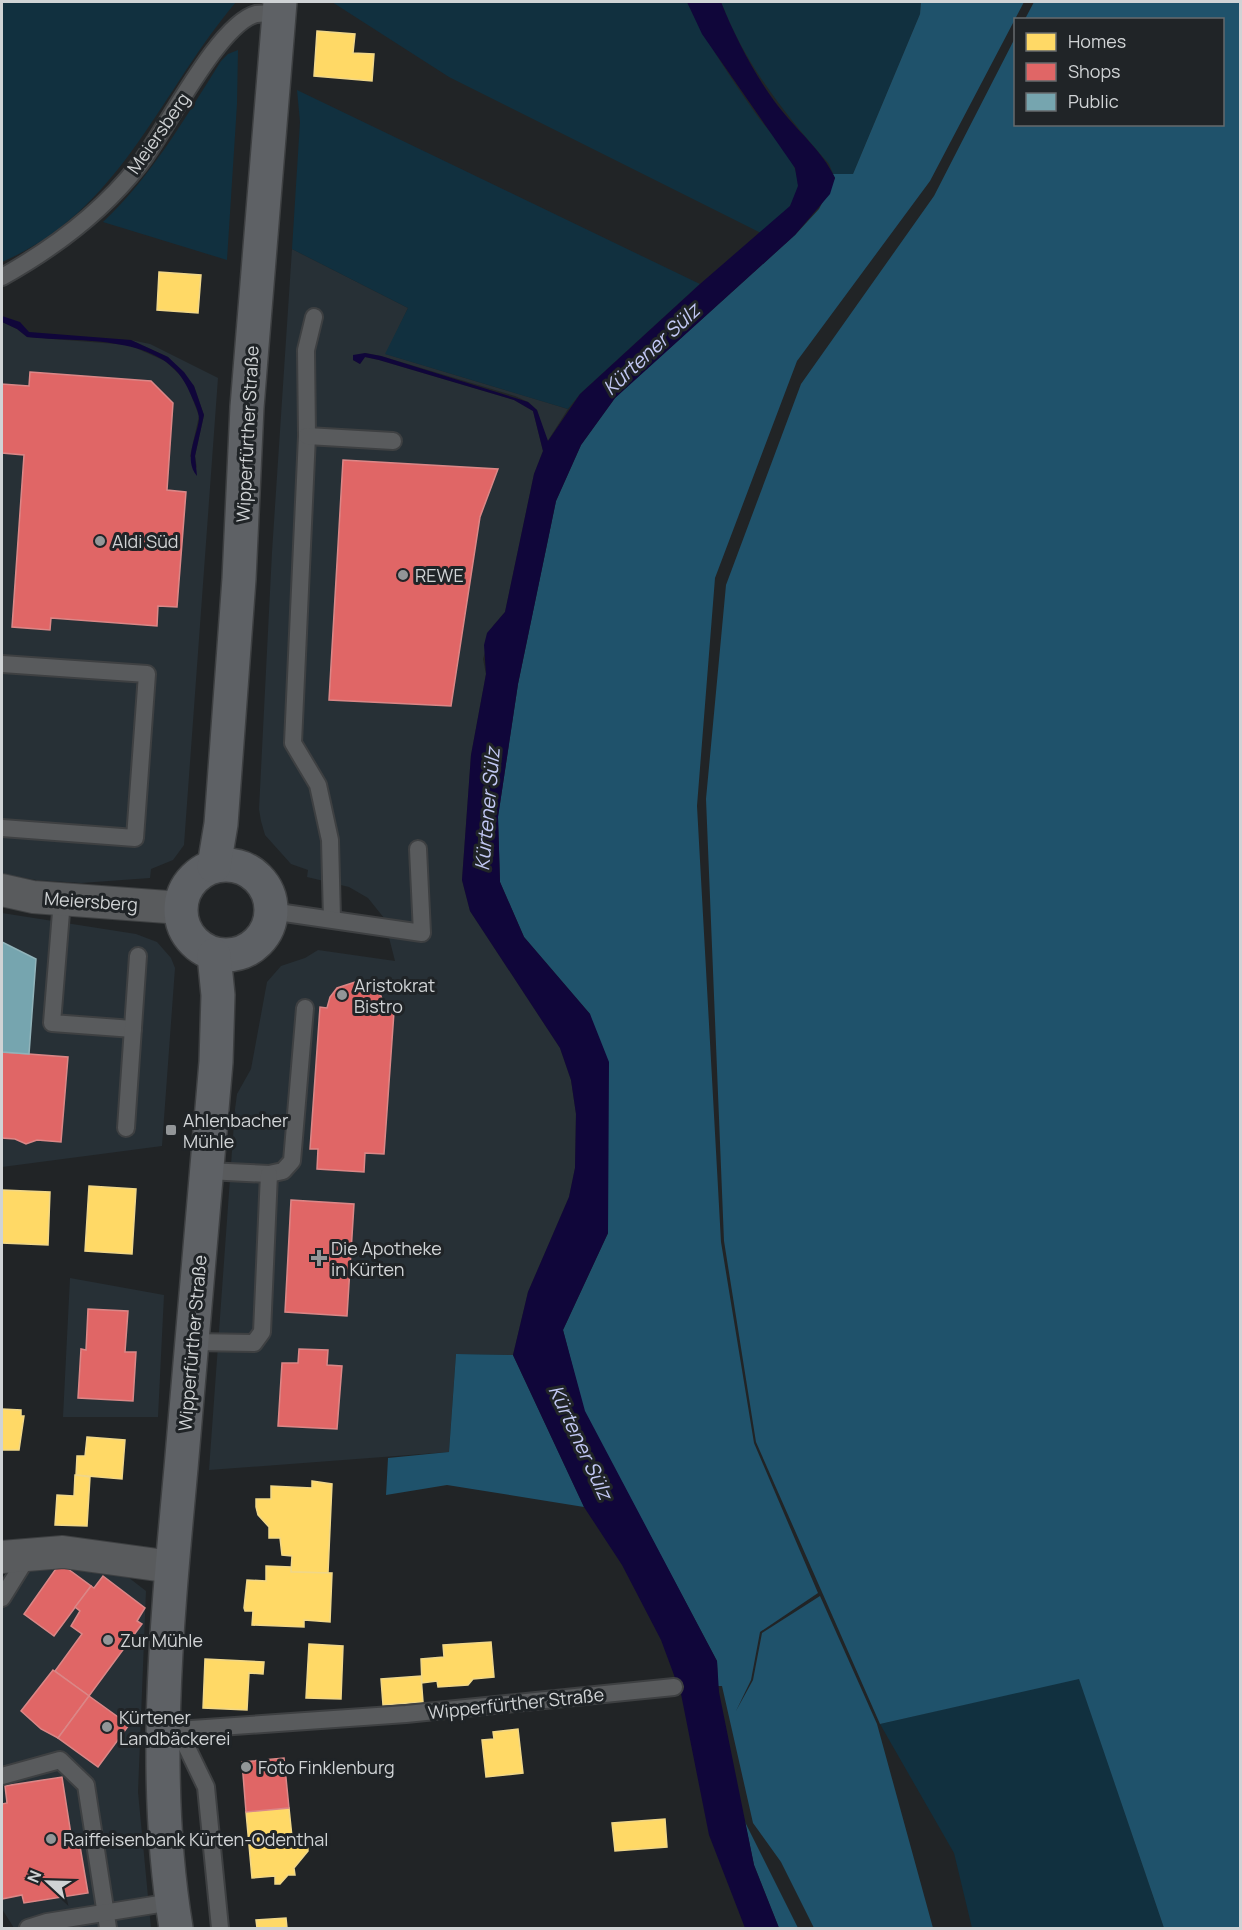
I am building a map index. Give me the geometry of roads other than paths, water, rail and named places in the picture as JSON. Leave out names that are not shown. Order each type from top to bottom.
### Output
[{"type":"main road","name":"Wipperfürther Straße","points":[[214,866],[222,813],[239,579],[247,406],[279,8]]},
{"type":"main road","points":[[214,866],[238,866],[259,878],[271,899],[272,911],[264,936],[256,945],[233,955],[214,955],[196,944],[187,934],[182,921],[181,908],[187,886],[194,877],[214,866]]},
{"type":"main road","name":"Wipperfürther Straße","points":[[174,1915],[166,1840],[171,1731],[172,1567],[216,1062],[218,995],[214,955]]},
{"type":"street","name":"Meiersberg","points":[[2,890],[62,900],[181,908]]},
{"type":"street","points":[[15,1557],[63,1552],[172,1567]]},
{"type":"lane","name":"Meiersberg","points":[[2,277],[68,235],[103,204],[139,165],[215,49],[239,24],[256,14],[279,8]]},
{"type":"lane","points":[[314,317],[306,350],[307,436],[293,743],[318,785],[330,840],[332,919]]},
{"type":"lane","points":[[307,436],[393,441]]},
{"type":"lane","points":[[2,664],[147,674],[135,838],[2,828]]},
{"type":"lane","points":[[272,911],[422,933],[418,849]]},
{"type":"lane","points":[[62,900],[52,1023],[133,1029]]},
{"type":"lane","points":[[126,1128],[138,956]]},
{"type":"lane","points":[[207,1171],[269,1174],[283,1171],[292,1161],[305,1008]]},
{"type":"lane","points":[[192,1341],[254,1343],[262,1332],[269,1174]]},
{"type":"lane","points":[[2,1598],[15,1557]]},
{"type":"lane","name":"Wipperfürther Straße","points":[[220,1929],[206,1787],[171,1731],[406,1714],[674,1687]]},
{"type":"lane","points":[[2,1776],[60,1760],[86,1785],[106,1921]]},
{"type":"lane","points":[[28,1929],[47,1922],[106,1921],[174,1915]]},
{"type":"water","name":"Kürtener Sülz","points":[[687,2],[721,2],[761,82],[785,115],[823,158],[835,178],[830,194],[795,235],[615,398],[581,445],[556,501],[518,684],[498,817],[500,882],[524,937],[590,1014],[609,1062],[608,1233],[563,1330],[585,1411],[717,1661],[719,1692],[754,1865],[779,1928],[745,1928],[709,1835],[681,1694],[661,1640],[622,1565],[584,1507],[513,1355],[528,1292],[569,1197],[575,1168],[576,1114],[571,1080],[560,1048],[470,911],[462,880],[471,755],[486,674],[484,645],[487,633],[505,612],[534,474],[543,451],[533,411],[514,400],[379,360],[365,357],[360,364],[353,360],[353,355],[365,353],[381,356],[528,402],[537,410],[548,441],[580,394],[700,284],[790,206],[798,186],[795,168],[702,34]]},
{"type":"water","points":[[2,316],[20,322],[29,332],[131,340],[168,357],[184,372],[194,386],[204,415],[195,456],[197,476],[191,462],[191,455],[199,419],[198,413],[179,373],[162,359],[142,350],[119,344],[27,337],[2,322]]},
{"type":"place","name":"Aldi Süd","points":[[100,541]]},
{"type":"place","name":"REWE","points":[[403,575]]},
{"type":"place","name":"Aristokrat Bistro","points":[[342,995]]},
{"type":"place","name":"Ahlenbacher Mühle","points":[[171,1130]]},
{"type":"place","name":"Die Apotheke in Kürten","points":[[319,1258]]},
{"type":"place","name":"Zur Mühle","points":[[108,1640]]},
{"type":"place","name":"Kürtener Landbäckerei","points":[[107,1727]]},
{"type":"place","name":"Foto Finklenburg","points":[[246,1767]]},
{"type":"place","name":"Raiffeisenbank Kürten-Odenthal","points":[[51,1839]]}]
